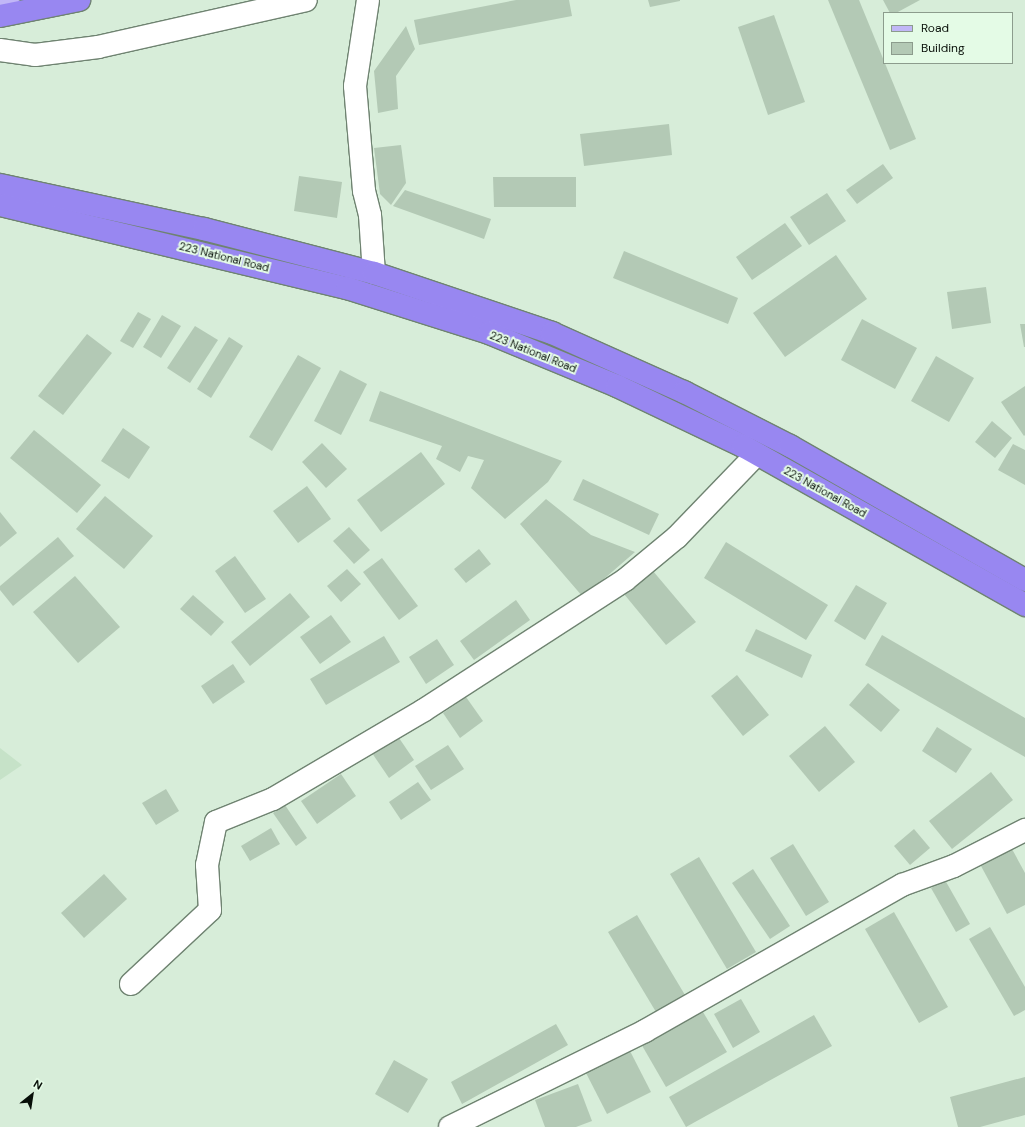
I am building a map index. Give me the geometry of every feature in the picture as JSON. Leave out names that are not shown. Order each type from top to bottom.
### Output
[{"type":"highway","points":[[7,9],[78,0]]},
{"type":"highway","name":"223 National Road","points":[[0,185],[204,230],[374,273],[552,334],[684,392],[790,446],[1025,580]]},
{"type":"highway","name":"223 National Road","points":[[0,205],[347,288],[489,333],[617,386],[757,454],[1025,605]]},
{"type":"street","points":[[0,50],[35,55],[98,47],[306,0]]},
{"type":"street","points":[[368,0],[355,86],[364,191],[370,215],[374,273]]},
{"type":"street","points":[[131,984],[210,910],[206,865],[216,822],[273,799],[424,710],[625,580],[677,537],[757,454]]},
{"type":"street","points":[[450,1127],[645,1031],[902,885],[954,866],[1025,830]]},
{"type":"shaded area","points":[[0,748],[22,765],[0,780]]},
{"type":"building","points":[[516,0],[569,0],[572,16],[419,45],[414,20]]},
{"type":"building","points":[[648,0],[680,0],[680,1],[650,7]]},
{"type":"building","points":[[828,0],[859,0],[883,59],[883,64],[885,64],[916,139],[890,150]]},
{"type":"building","points":[[883,0],[920,0],[898,12],[889,12]]},
{"type":"building","points":[[774,15],[805,102],[768,115],[738,27]]},
{"type":"building","points":[[406,26],[415,49],[396,76],[398,109],[378,113],[374,71]]},
{"type":"building","points":[[669,124],[672,155],[584,166],[580,134]]},
{"type":"building","points":[[401,145],[406,183],[391,205],[380,194],[374,148]]},
{"type":"building","points":[[883,164],[893,178],[857,204],[846,190]]},
{"type":"building","points":[[299,176],[342,182],[337,218],[294,211]]},
{"type":"building","points":[[493,177],[576,177],[576,207],[494,207]]},
{"type":"building","points":[[405,190],[491,219],[484,239],[393,206]]},
{"type":"building","points":[[827,193],[846,221],[809,245],[790,217]]},
{"type":"building","points":[[785,223],[802,246],[752,280],[736,257]]},
{"type":"building","points":[[624,251],[738,298],[728,324],[613,278]]},
{"type":"building","points":[[836,255],[867,299],[785,357],[753,313]]},
{"type":"building","points":[[986,287],[991,323],[952,329],[947,292]]},
{"type":"building","points":[[138,312],[151,319],[133,348],[120,341]]},
{"type":"building","points":[[162,315],[181,326],[161,358],[143,347]]},
{"type":"building","points":[[862,319],[917,348],[895,389],[841,360]]},
{"type":"building","points":[[1020,324],[1025,324],[1025,347],[1024,347]]},
{"type":"building","points":[[195,326],[218,340],[190,383],[167,368]]},
{"type":"building","points":[[87,334],[112,353],[63,415],[38,396]]},
{"type":"building","points":[[229,337],[243,346],[211,398],[197,389]]},
{"type":"building","points":[[298,355],[321,368],[272,451],[249,437]]},
{"type":"building","points":[[936,356],[974,378],[949,422],[911,401]]},
{"type":"building","points":[[340,370],[367,384],[341,435],[314,421]]},
{"type":"building","points":[[1025,386],[1025,435],[1024,436],[1001,402]]},
{"type":"building","points":[[380,391],[562,461],[548,482],[505,519],[471,488],[484,460],[468,456],[460,472],[436,459],[442,446],[369,421]]},
{"type":"building","points":[[992,421],[1012,438],[995,458],[975,442]]},
{"type":"building","points":[[123,428],[150,447],[129,479],[101,461]]},
{"type":"building","points":[[34,430],[101,485],[77,513],[10,458]]},
{"type":"building","points":[[322,443],[347,469],[326,488],[302,462]]},
{"type":"building","points":[[1013,444],[1025,450],[1025,485],[998,470]]},
{"type":"building","points":[[421,452],[445,484],[381,532],[357,500]]},
{"type":"building","points":[[583,479],[659,514],[649,535],[573,500]]},
{"type":"building","points":[[307,486],[331,519],[298,543],[273,511]]},
{"type":"building","points":[[105,496],[153,536],[124,569],[76,529]]},
{"type":"building","points":[[546,499],[591,535],[635,552],[583,597],[520,524]]},
{"type":"building","points":[[0,512],[17,533],[0,547]]},
{"type":"building","points":[[349,527],[370,550],[354,564],[333,541]]},
{"type":"building","points":[[58,537],[74,556],[13,606],[0,590],[0,586]]},
{"type":"building","points":[[726,542],[828,605],[806,640],[704,578]]},
{"type":"building","points":[[479,549],[491,564],[466,583],[454,569]]},
{"type":"building","points":[[235,556],[266,599],[245,613],[215,571]]},
{"type":"building","points":[[382,558],[418,606],[399,620],[363,572]]},
{"type":"building","points":[[347,569],[361,584],[341,602],[327,586]]},
{"type":"building","points":[[653,571],[696,622],[666,645],[624,594]]},
{"type":"building","points":[[75,576],[120,627],[78,663],[33,612]]},
{"type":"building","points":[[856,585],[887,603],[865,640],[834,621]]},
{"type":"building","points":[[290,593],[310,617],[250,666],[231,642]]},
{"type":"building","points":[[193,595],[224,622],[211,636],[180,609]]},
{"type":"building","points":[[516,600],[530,620],[474,660],[460,641]]},
{"type":"building","points":[[331,615],[351,642],[320,664],[300,637]]},
{"type":"building","points":[[756,629],[812,655],[802,678],[745,651]]},
{"type":"building","points":[[882,635],[1025,718],[1025,757],[865,665]]},
{"type":"building","points":[[384,636],[400,662],[326,705],[310,679]]},
{"type":"building","points":[[437,639],[454,665],[426,684],[409,657]]},
{"type":"building","points":[[233,664],[245,682],[213,704],[201,686]]},
{"type":"building","points":[[737,675],[769,715],[743,736],[711,696]]},
{"type":"building","points":[[868,683],[900,710],[881,732],[849,705]]},
{"type":"building","points":[[466,697],[483,721],[460,738],[443,713]]},
{"type":"building","points":[[825,726],[855,762],[819,792],[789,756]]},
{"type":"building","points":[[937,727],[972,749],[956,773],[922,751]]},
{"type":"building","points":[[397,735],[414,760],[389,778],[372,753]]},
{"type":"building","points":[[448,745],[464,769],[431,790],[415,766]]},
{"type":"building","points":[[991,772],[1013,800],[952,849],[929,821]]},
{"type":"building","points":[[341,774],[356,796],[317,824],[301,801]]},
{"type":"building","points":[[418,782],[431,800],[401,820],[389,802]]},
{"type":"building","points":[[166,789],[179,811],[156,825],[142,803]]},
{"type":"building","points":[[285,805],[307,838],[296,846],[273,813]]},
{"type":"building","points":[[271,828],[280,844],[250,861],[241,846]]},
{"type":"building","points":[[914,829],[930,848],[910,865],[894,846]]},
{"type":"building","points":[[793,844],[829,902],[806,916],[770,858]]},
{"type":"building","points":[[1012,849],[1025,873],[1025,905],[1007,914],[981,866]]},
{"type":"building","points":[[699,857],[756,952],[727,969],[670,874]]},
{"type":"building","points":[[753,869],[790,926],[770,939],[732,883]]},
{"type":"building","points":[[104,874],[127,899],[84,938],[61,913]]},
{"type":"building","points":[[945,880],[970,924],[956,932],[931,888]]},
{"type":"building","points":[[894,912],[948,1007],[919,1023],[865,929]]},
{"type":"building","points":[[637,915],[685,995],[656,1012],[608,932]]},
{"type":"building","points":[[990,927],[1025,987],[1025,1010],[1014,1016],[969,939]]},
{"type":"building","points":[[741,999],[760,1032],[733,1048],[714,1014]]},
{"type":"building","points":[[700,1007],[727,1052],[666,1087],[640,1042]]},
{"type":"building","points":[[814,1015],[832,1046],[686,1127],[669,1097]]},
{"type":"building","points":[[556,1024],[568,1045],[462,1104],[451,1082]]},
{"type":"building","points":[[630,1051],[651,1092],[607,1114],[586,1073]]},
{"type":"building","points":[[394,1060],[428,1079],[408,1113],[375,1094]]},
{"type":"building","points":[[1025,1077],[1025,1115],[980,1127],[958,1127],[950,1097]]},
{"type":"building","points":[[578,1084],[592,1121],[576,1127],[545,1127],[535,1100]]}]
